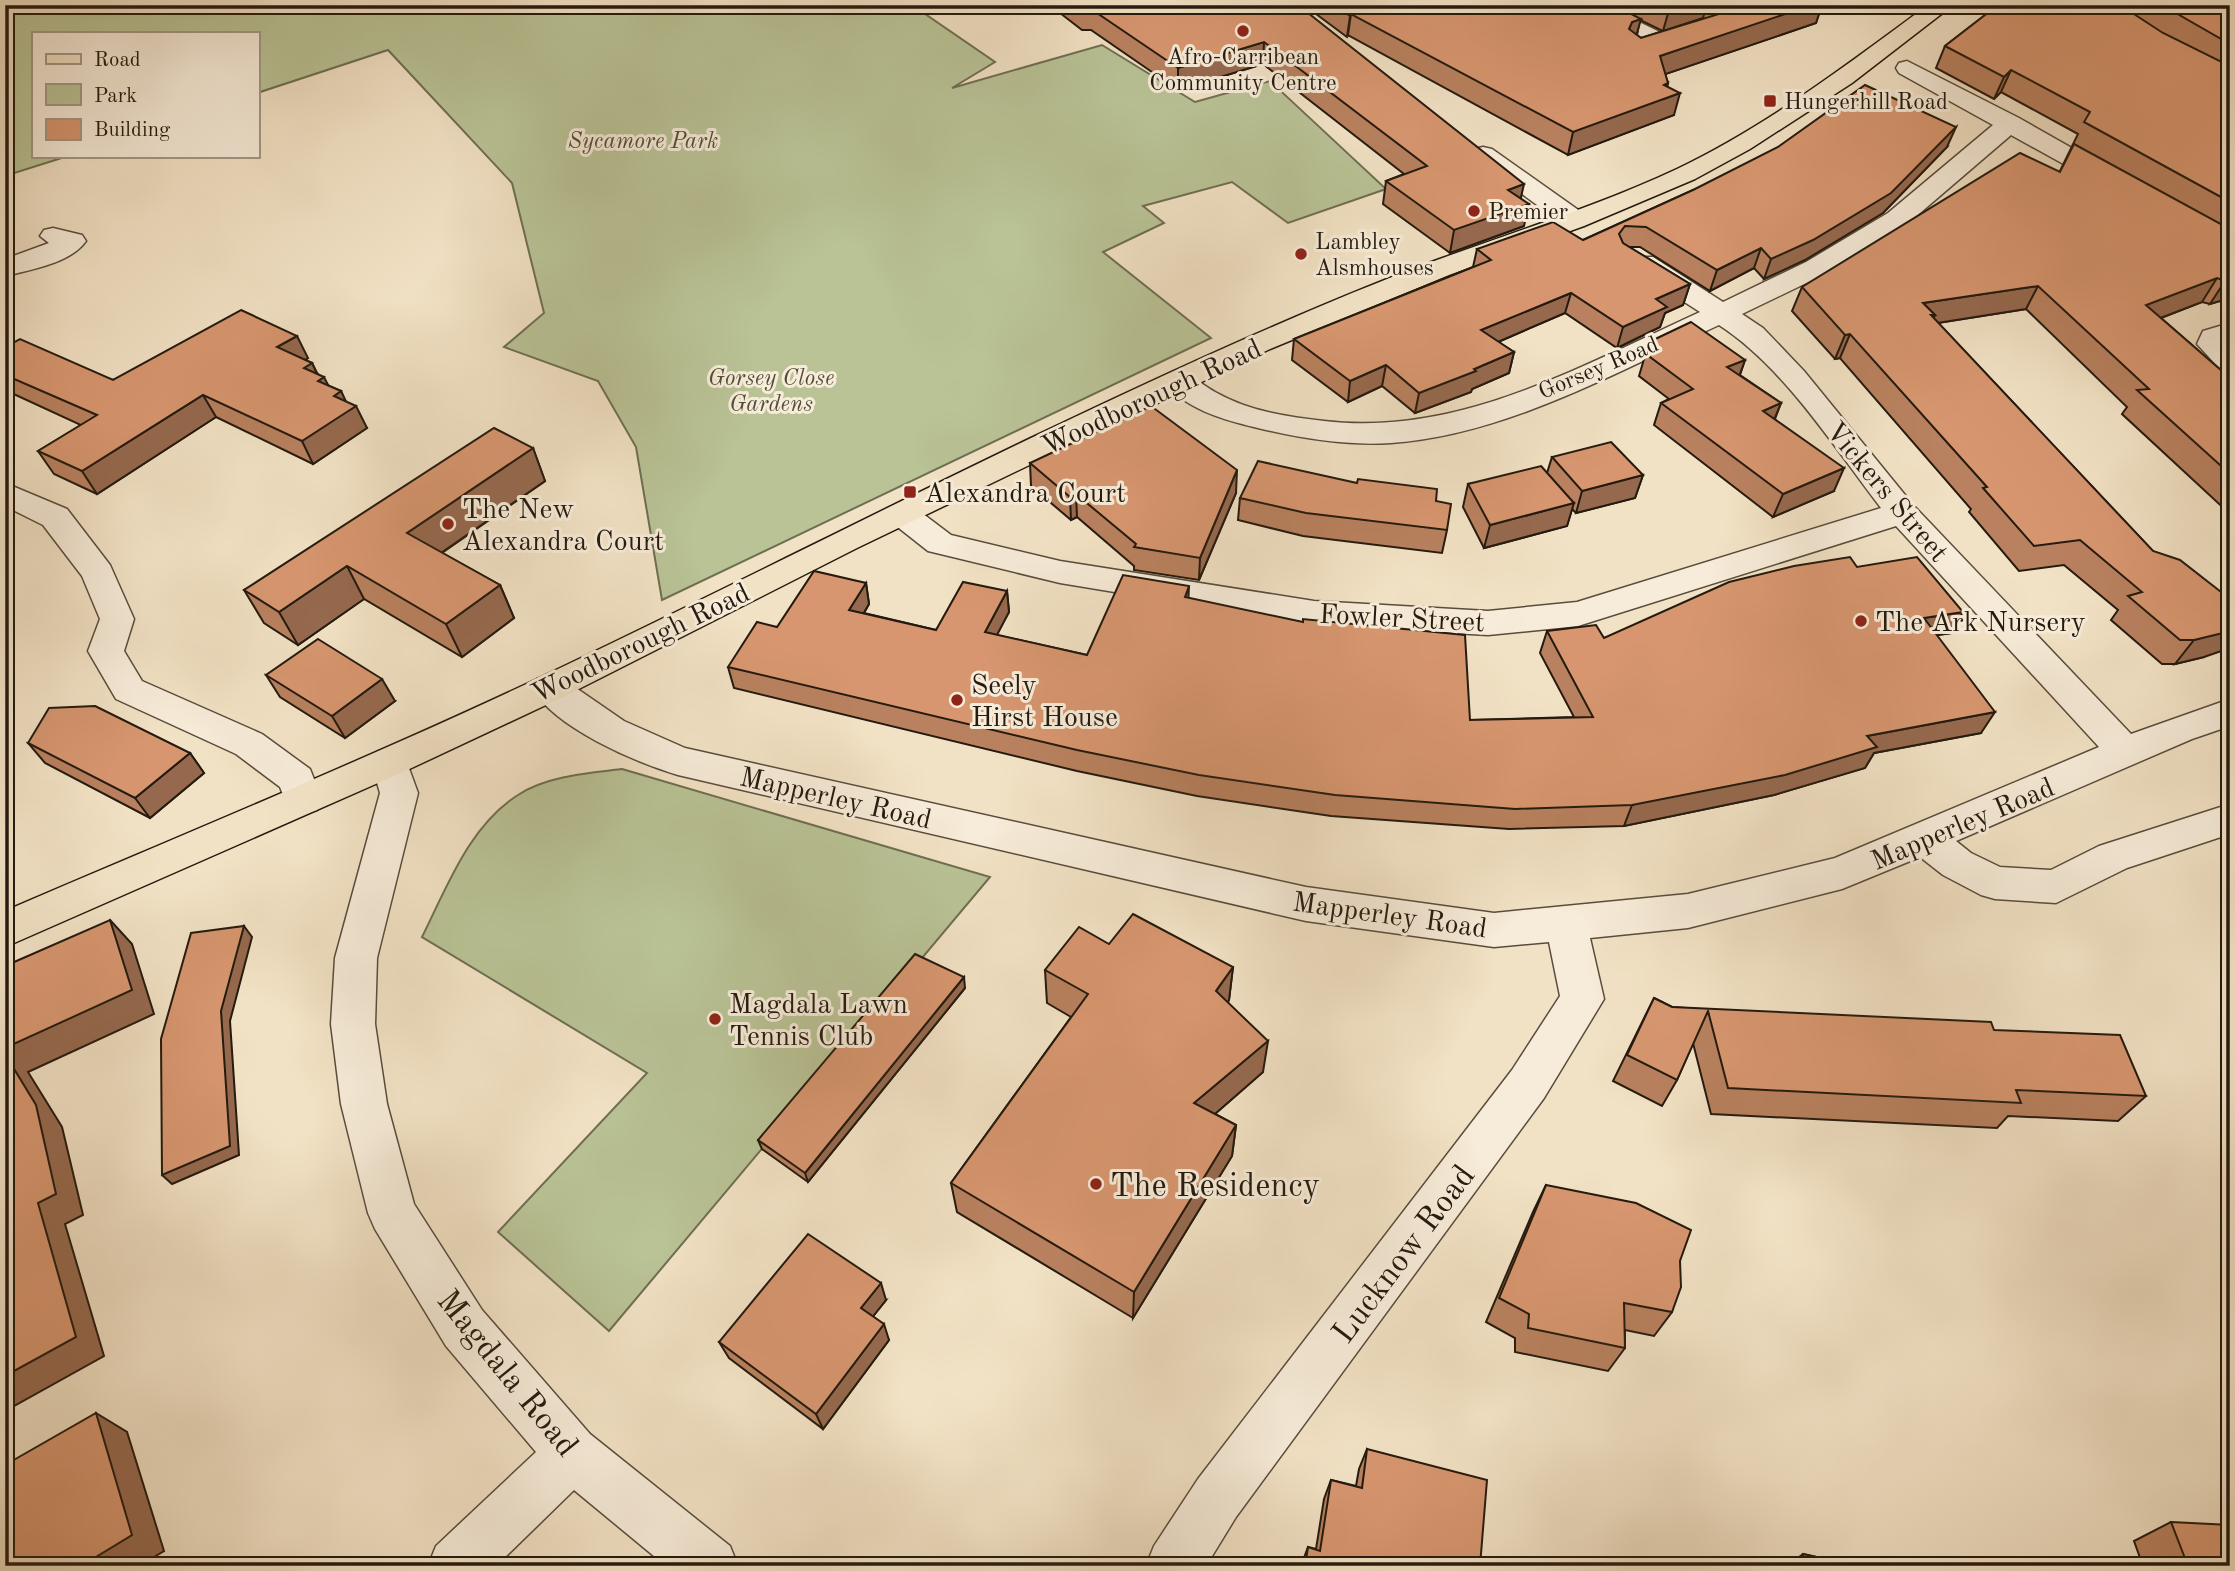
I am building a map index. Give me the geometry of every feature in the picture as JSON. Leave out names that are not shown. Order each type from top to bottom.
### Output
[{"type":"main road","name":"Woodborough Road","points":[[5,930],[390,762],[550,688],[902,514],[1344,307],[1575,220],[1686,174],[1741,144],[1844,78],[1942,5]]},
{"type":"street","points":[[1586,5],[1672,39],[1635,51]]},
{"type":"street","points":[[1907,68],[2137,195]]},
{"type":"street","name":"Gorsey Road","points":[[1180,382],[1207,403],[1249,418],[1308,429],[1393,433],[1457,422],[1499,409],[1722,313],[1796,278],[1893,221],[1935,190],[2010,123]]},
{"type":"street","points":[[1469,144],[1575,220]]},
{"type":"street","points":[[5,268],[46,256],[73,241],[53,236]]},
{"type":"street","name":"Vickers Street","points":[[1629,255],[1753,334],[1794,377],[1902,513],[2126,752]]},
{"type":"street","points":[[2230,332],[2213,337],[2211,344],[2230,363]]},
{"type":"street","points":[[5,493],[55,517],[98,573],[117,620],[106,651],[129,690],[249,744],[296,779],[303,799]]},
{"type":"street","name":"Fowler Street","points":[[902,514],[940,543],[1060,572],[1314,613],[1488,623],[1578,614],[1902,513]]},
{"type":"street","name":"Mapperley Road","points":[[550,688],[577,710],[617,736],[678,761],[1306,904],[1494,930],[1688,911],[1842,873],[1927,840],[2126,752],[2230,712]]},
{"type":"street","name":"Magdala Road","points":[[390,762],[399,793],[356,958],[353,1024],[364,1104],[392,1213],[464,1328],[571,1453],[710,1566]]},
{"type":"street","points":[[1927,840],[1957,864],[1995,883],[2056,887],[2113,858],[2230,819]]},
{"type":"street","name":"Lucknow Road","points":[[1174,1566],[1217,1498],[1528,1084],[1582,999],[1566,925]]},
{"type":"street","points":[[456,1566],[542,1485],[571,1453]]},
{"type":"green space","name":"Gorsey Close Gardens","points":[[5,5],[912,5],[995,62],[952,88],[1102,45],[1195,102],[1270,81],[1386,189],[1288,223],[1232,182],[1143,206],[1164,223],[1103,252],[1211,338],[662,600],[636,447],[598,381],[504,347],[544,313],[512,183],[388,50],[259,92],[259,32],[32,32],[32,158],[62,158],[5,176]]},
{"type":"green space","name":"Magdala Lawn Tennis Club","points":[[622,769],[990,877],[609,1331],[498,1232],[647,1073],[422,937],[461,859],[486,823],[501,808],[518,795],[542,783],[568,776]]},
{"type":"building","points":[[1076,5],[1298,5],[1524,184],[1508,190],[1529,204],[1454,230],[1386,181],[1427,166],[1264,42],[1178,68],[1091,9],[1081,9]]},
{"type":"building","points":[[1335,5],[1614,5],[1641,19],[1632,22],[1629,29],[1641,38],[1719,14],[1724,6],[1722,5],[1812,5],[1660,56],[1668,83],[1664,85],[1680,93],[1573,132],[1351,14],[1350,16]]},
{"type":"building","points":[[1659,5],[1684,5],[1669,10]]},
{"type":"building","points":[[1998,5],[2120,5],[2163,33],[2230,66],[2230,202],[2084,122],[2090,112],[2011,70],[2004,77],[1945,46]]},
{"type":"building","points":[[2162,5],[2230,5],[2230,44]]},
{"type":"building","points":[[1865,85],[1956,127],[1891,193],[1813,240],[1771,259],[1761,248],[1717,270],[1646,227],[1625,226],[1619,234],[1623,243],[1690,284],[1656,299],[1667,307],[1623,327],[1571,293],[1481,330],[1514,352],[1474,369],[1476,371],[1419,393],[1386,365],[1350,381],[1294,339],[1491,260],[1477,249],[1553,222],[1583,240],[1693,190],[1778,147]]},
{"type":"building","points":[[2074,144],[2230,229],[2230,279],[2225,281],[2217,278],[2146,305],[2230,378],[2230,474],[2137,390],[2149,389],[2038,286],[1923,303],[1935,315],[1931,315],[2153,551],[2180,560],[2230,599],[2230,630],[2223,633],[2194,640],[2180,640],[2128,596],[2142,592],[2080,540],[2034,546],[1983,488],[1987,487],[1850,334],[1845,335],[1802,287],[2020,153],[2060,172]]},
{"type":"building","points":[[241,310],[297,336],[277,347],[312,363],[304,368],[324,377],[318,381],[341,391],[334,396],[356,406],[302,441],[203,395],[82,471],[38,451],[97,415],[5,375],[5,347],[20,339],[113,380]]},
{"type":"building","points":[[1691,322],[1745,360],[1727,367],[1781,403],[1763,411],[1844,468],[1783,494],[1661,403],[1693,389],[1646,354],[1660,349],[1649,342]]},
{"type":"building","points":[[1151,406],[1237,470],[1200,558],[1134,547],[1136,544],[1076,494],[1070,497],[1030,463]]},
{"type":"building","points":[[494,428],[533,448],[407,533],[500,585],[446,624],[347,566],[279,612],[244,590]]},
{"type":"building","points":[[1611,442],[1643,475],[1582,491],[1552,457]]},
{"type":"building","points":[[1258,461],[1357,483],[1358,479],[1437,489],[1436,501],[1451,504],[1447,530],[1306,513],[1240,498]]},
{"type":"building","points":[[1541,466],[1574,503],[1490,525],[1468,484]]},
{"type":"building","points":[[1850,557],[1857,567],[1917,557],[1963,612],[1924,618],[1995,712],[1867,736],[1877,747],[1785,775],[1632,805],[1515,809],[1335,795],[1199,775],[1077,750],[728,667],[757,622],[777,627],[814,571],[866,583],[849,610],[936,630],[963,582],[1007,591],[985,632],[1087,655],[1123,575],[1189,586],[1185,597],[1303,622],[1303,619],[1465,635],[1470,720],[1593,717],[1547,631],[1596,625],[1604,638],[1729,582],[1794,566]]},
{"type":"building","points":[[318,639],[382,679],[332,716],[266,675]]},
{"type":"building","points":[[95,706],[190,753],[135,798],[28,743],[49,708]]},
{"type":"building","points":[[1133,914],[1233,967],[1216,991],[1268,1041],[1194,1103],[1236,1125],[1134,1292],[951,1183],[1088,994],[1045,970],[1079,927],[1109,944]]},
{"type":"building","points":[[110,920],[132,990],[5,1048],[5,966]]},
{"type":"building","points":[[244,926],[221,1011],[230,1146],[162,1175],[161,1039],[191,933]]},
{"type":"building","points":[[915,954],[964,977],[805,1173],[758,1140]]},
{"type":"building","points":[[1654,998],[1672,1007],[1991,1022],[1994,1030],[2120,1035],[2146,1096],[2016,1090],[2021,1103],[1728,1088],[1708,1011],[1677,1080],[1627,1055]]},
{"type":"building","points":[[5,1054],[36,1105],[56,1194],[38,1203],[76,1337],[5,1376]]},
{"type":"building","points":[[1546,1185],[1636,1203],[1691,1230],[1680,1261],[1681,1287],[1672,1312],[1624,1303],[1625,1348],[1528,1328],[1529,1314],[1499,1298]]},
{"type":"building","points":[[808,1234],[881,1283],[861,1308],[884,1324],[816,1414],[719,1342]]},
{"type":"building","points":[[96,1413],[132,1535],[81,1566],[5,1566],[5,1465]]},
{"type":"building","points":[[1367,1449],[1487,1480],[1480,1566],[1305,1566],[1308,1547],[1320,1551],[1331,1480],[1362,1488]]},
{"type":"building","points":[[2171,1522],[2230,1525],[2230,1566],[2188,1566]]},
{"type":"building","points":[[1803,1554],[1857,1566],[1804,1566]]},
{"type":"place","name":"Afro-Carribean Community Centre","points":[[1243,31]]},
{"type":"place","name":"Hungerhill Road","points":[[1770,101]]},
{"type":"place","name":"Premier","points":[[1474,211]]},
{"type":"place","name":"Lambley Alsmhouses","points":[[1301,254]]},
{"type":"place","name":"Alexandra Court","points":[[910,492]]},
{"type":"place","name":"The New Alexandra Court","points":[[448,524]]},
{"type":"place","name":"The Ark Nursery","points":[[1861,621]]},
{"type":"place","name":"Seely Hirst House","points":[[957,700]]},
{"type":"place","name":"Magdala Lawn Tennis Club","points":[[715,1019]]},
{"type":"place","name":"The Residency","points":[[1096,1184]]},
{"type":"park label","name":"Sycamore Park","points":[[643,140]]}]
